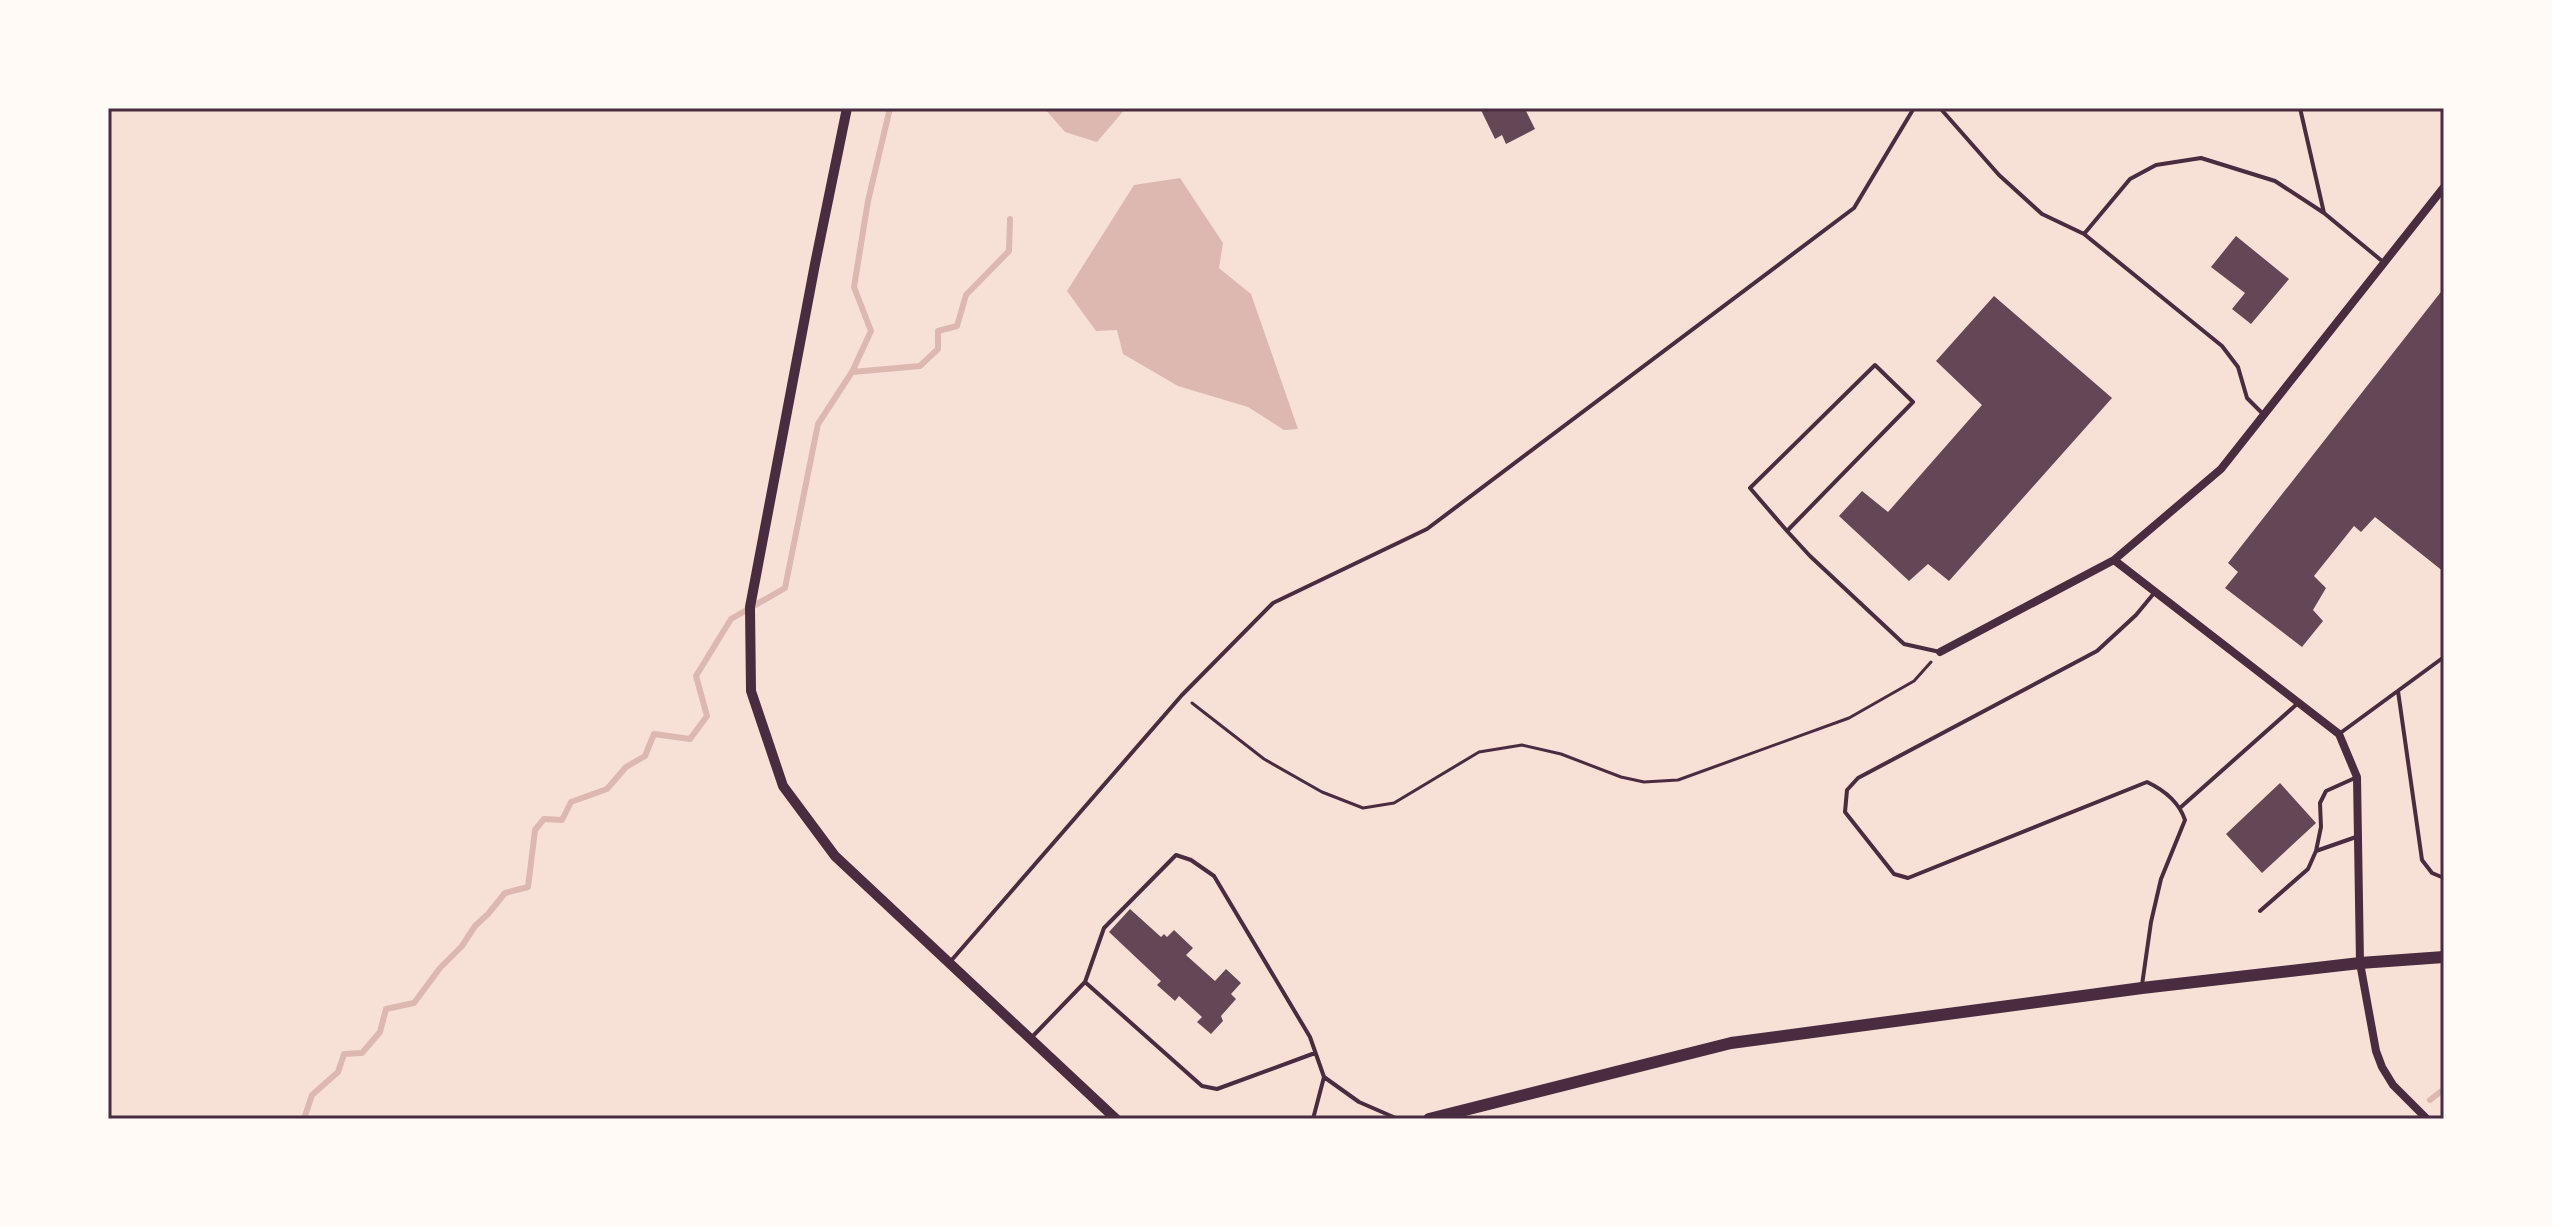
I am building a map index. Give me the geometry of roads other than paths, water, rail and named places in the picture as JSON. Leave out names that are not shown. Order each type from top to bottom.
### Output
[{"type":"main road","points":[[1429,1119],[1731,1043],[2142,988],[2360,963],[2444,957]]},
{"type":"street","points":[[847,108],[750,607],[751,691],[783,786],[835,856],[1116,1119]]},
{"type":"street","points":[[1940,652],[2114,560],[2221,469],[2444,187]]},
{"type":"street","points":[[2114,560],[2339,734],[2357,777],[2360,963],[2376,1051],[2393,1085],[2427,1119]]},
{"type":"lane","points":[[950,962],[1182,695],[1273,603],[1427,529],[1854,208],[1914,108]]},
{"type":"lane","points":[[1940,108],[1999,175],[2042,214],[2084,234],[2222,346],[2238,367],[2247,398],[2264,415]]},
{"type":"lane","points":[[2300,108],[2324,213]]},
{"type":"lane","points":[[2084,234],[2130,179],[2156,165],[2201,158],[2275,181],[2324,213],[2384,263]]},
{"type":"lane","points":[[1787,531],[1913,402],[1875,365],[1750,488],[1787,531],[1810,556],[1904,644],[1940,652]]},
{"type":"lane","points":[[2142,988],[2151,922],[2161,879],[2185,820],[2180,807],[2158,787],[2147,782],[1908,878],[1894,874],[1845,812],[1847,790],[1858,778],[2097,651],[2136,615],[2155,592]]},
{"type":"lane","points":[[2339,734],[2444,657]]},
{"type":"lane","points":[[2398,691],[2422,860],[2432,873],[2444,878]]},
{"type":"lane","points":[[2180,807],[2298,702]]},
{"type":"lane","points":[[2260,911],[2308,869],[2316,851],[2321,827],[2320,803],[2326,791],[2357,777]]},
{"type":"lane","points":[[2316,851],[2358,836]]},
{"type":"lane","points":[[1031,1038],[1085,982],[1104,928],[1176,855],[1191,860],[1214,876],[1310,1037],[1324,1077],[1359,1102],[1398,1119]]},
{"type":"lane","points":[[1085,982],[1202,1086],[1217,1089],[1315,1053]]},
{"type":"lane","points":[[1313,1119],[1324,1077]]},
{"type":"waterway","points":[[852,372],[871,331],[854,287],[868,201],[890,108]]},
{"type":"waterway","points":[[304,1119],[312,1095],[338,1072],[344,1054],[362,1053],[380,1032],[386,1009],[414,1003],[505,893],[528,887],[535,830],[544,819],[562,820],[571,802],[607,789],[626,767],[645,756],[654,734],[690,739],[707,716],[696,676],[731,619],[785,588],[818,424],[852,372],[920,366],[938,349],[938,331],[957,326],[966,295],[1009,251],[1010,219]]},
{"type":"waterway","points":[[2430,1100],[2444,1089]]}]
